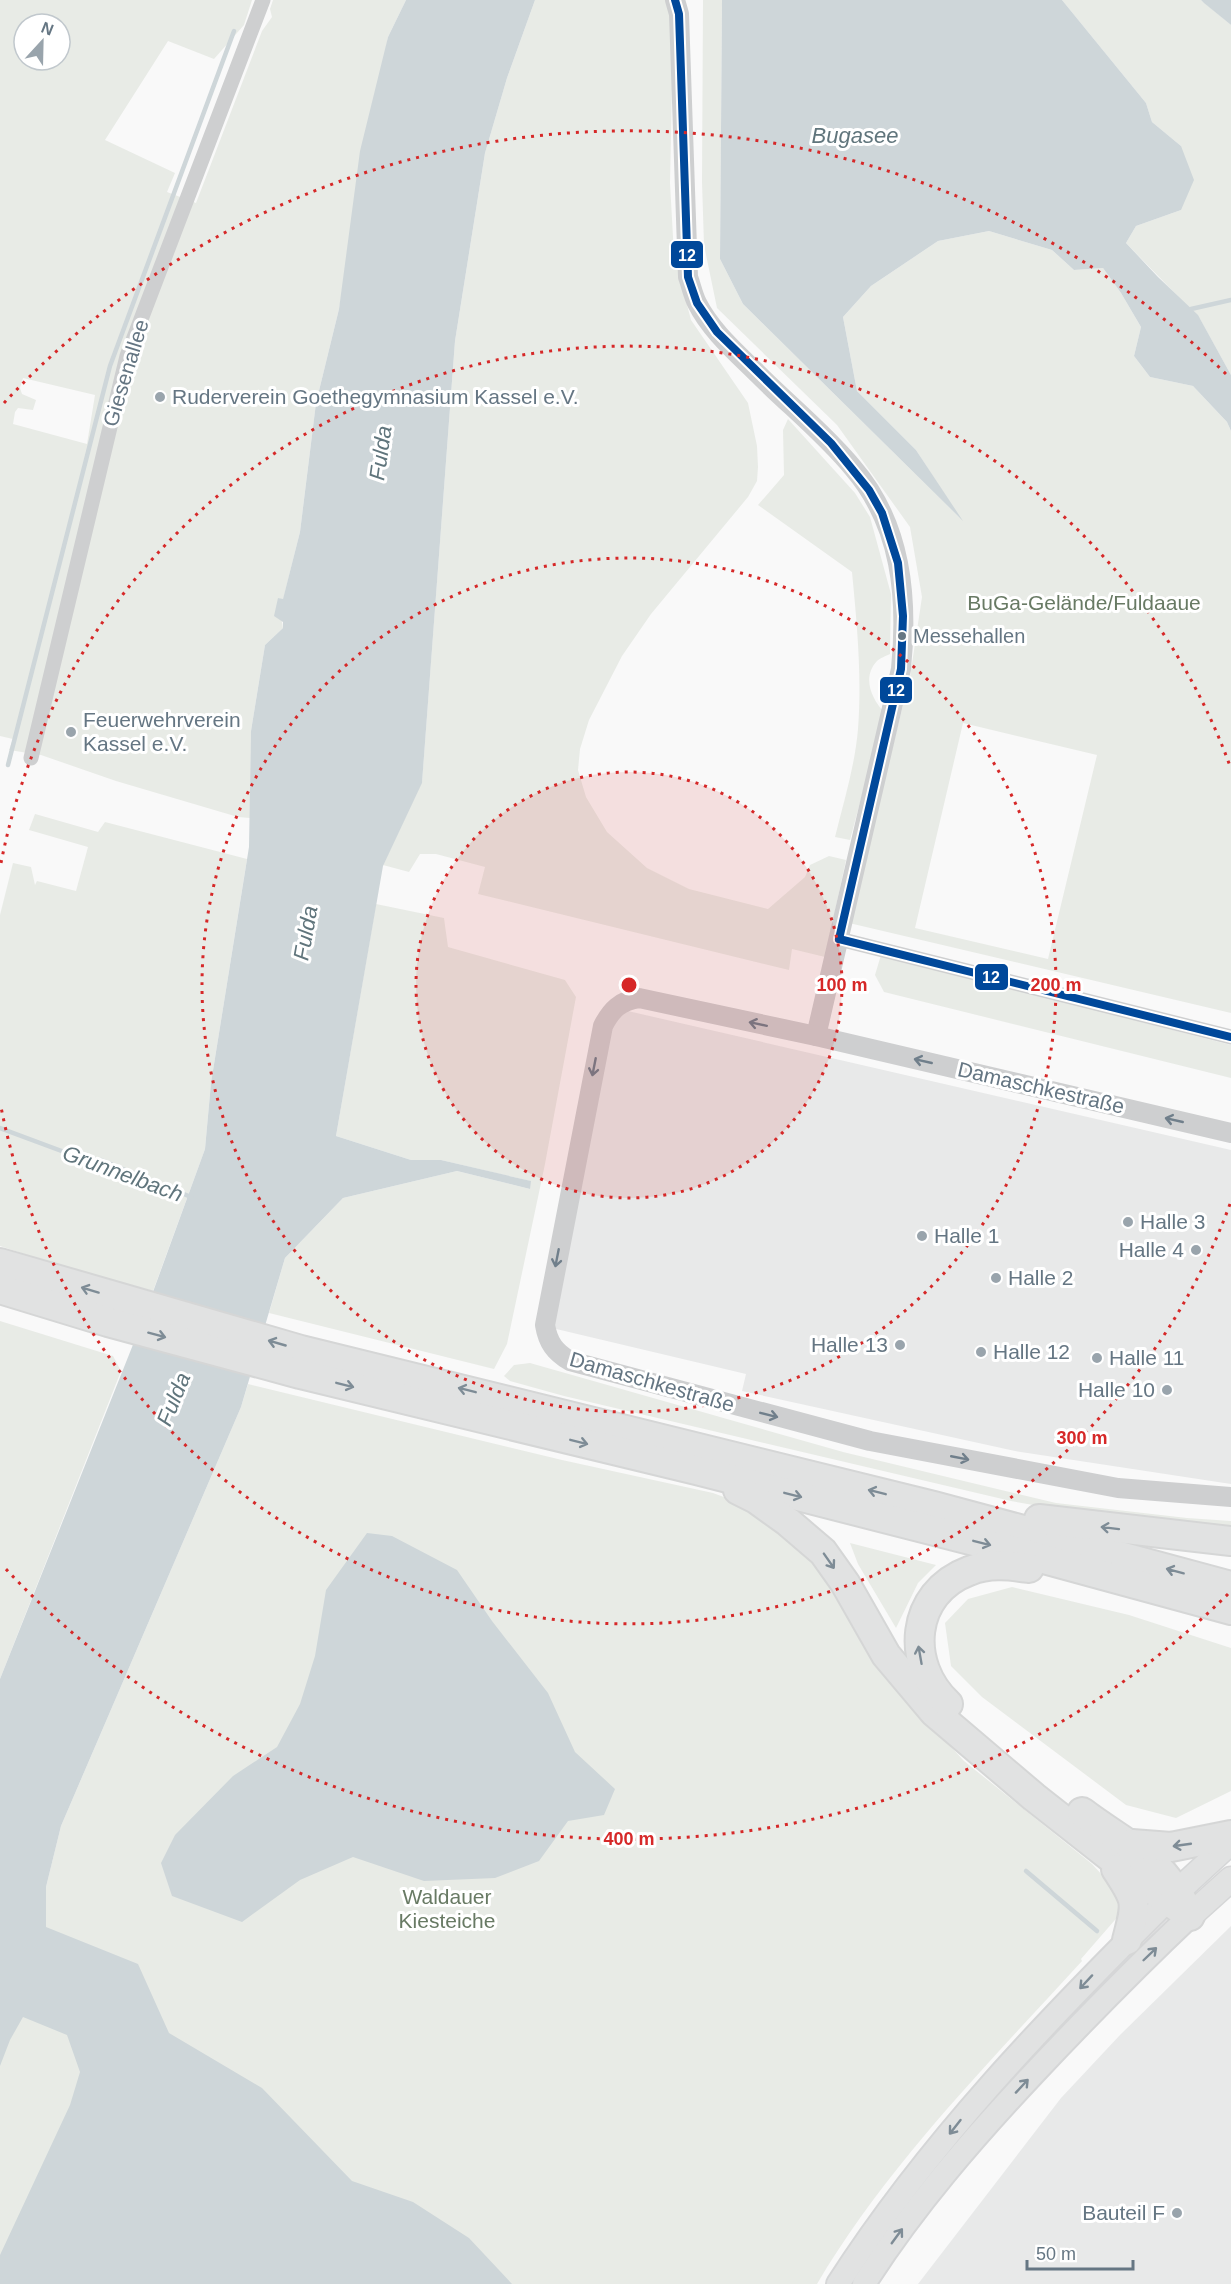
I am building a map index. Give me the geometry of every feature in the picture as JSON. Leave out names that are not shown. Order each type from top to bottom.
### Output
[{"type":"highway","points":[[0,1263],[523,1416],[696,1470],[1029,1555],[1231,1611]]},
{"type":"highway","points":[[0,1289],[108,1322],[300,1374],[523,1416],[934,1506],[1231,1586]]},
{"type":"highway","points":[[696,1470],[756,1499],[807,1537],[823,1552],[845,1583],[886,1655],[934,1712],[1034,1797],[1118,1848],[1158,1866],[1172,1896],[1190,1916]]},
{"type":"highway","points":[[934,1506],[1231,1541]]},
{"type":"highway","points":[[1127,1940],[1132,1920],[1133,1896],[1118,1848],[1101,1826],[966,1721],[940,1696],[923,1668],[918,1647],[926,1611],[940,1590],[956,1576],[982,1567],[1012,1566],[1152,1588]]},
{"type":"highway","points":[[1118,1848],[1171,1847],[1231,1835]]},
{"type":"main road","points":[[838,2284],[863,2245],[964,2116],[1127,1940],[1231,1842]]},
{"type":"main road","points":[[864,2284],[921,2203],[982,2128],[1125,1979],[1231,1879]]},
{"type":"street","name":"Giesenallee","points":[[31,758],[127,356],[263,0]]},
{"type":"street","points":[[675,0],[679,14],[687,267],[697,303],[724,341],[834,446],[855,470],[873,496],[891,532],[903,595],[905,629],[901,669],[816,1036]]},
{"type":"street","points":[[839,939],[1231,1037]]},
{"type":"street","name":"Damaschkestraße","points":[[1231,1134],[816,1036],[639,998],[623,1002],[611,1011],[598,1043],[547,1307],[546,1332],[550,1344],[557,1352],[580,1364],[870,1441],[1118,1488],[1231,1497]]},
{"type":"shaded area","points":[[628,1011],[1231,1150],[1231,1484],[1015,1451],[742,1391],[746,1374],[552,1328],[613,1021]]},
{"type":"shaded area","points":[[1231,1926],[1231,2284],[918,2284],[1061,2098],[1120,2035]]},
{"type":"green space","points":[[0,0],[252,0],[244,25],[214,59],[168,41],[105,140],[175,173],[167,192],[196,203],[262,31],[272,17],[270,9],[273,0],[406,0],[388,37],[339,309],[316,403],[300,532],[283,600],[278,598],[283,628],[265,645],[251,731],[250,818],[238,817],[116,781],[41,755],[9,750],[13,739],[0,736]],"holes":[[[23,378],[95,395],[87,444],[13,424],[18,408],[33,410],[36,400],[22,394],[20,388]]]},
{"type":"green space","points":[[535,0],[670,0],[673,40],[670,183],[674,255],[691,320],[748,403],[757,446],[757,481],[748,497],[651,614],[622,656],[589,720],[580,749],[578,770],[586,797],[607,832],[647,868],[689,889],[768,909],[805,877],[810,865],[829,856],[846,860],[825,957],[792,949],[789,970],[478,894],[485,867],[436,854],[420,854],[409,872],[383,865],[422,782],[455,341],[485,153],[507,78]]},
{"type":"green space","name":"BuGa-Gelände/Fuldaaue","points":[[703,0],[722,0],[720,259],[743,304],[960,518],[916,450],[857,391],[843,317],[871,286],[938,241],[989,231],[1052,250],[1074,270],[1103,268],[1141,327],[1134,356],[1150,377],[1193,386],[1227,422],[1231,431],[1231,1013],[849,923],[910,677],[922,597],[910,527],[837,425],[717,308],[704,245]],"holes":[[[963,723],[1097,755],[1048,959],[915,928]]]},
{"type":"green space","points":[[1062,0],[1201,0],[1231,25],[1231,375],[1200,319],[1126,243],[1136,226],[1181,210],[1181,146],[1152,122],[1146,103]]},
{"type":"green space","points":[[788,419],[855,493],[870,517],[891,594],[890,654],[881,658],[872,667],[869,680],[872,694],[884,712],[850,840],[835,837],[852,770],[858,729],[859,670],[852,572],[758,505],[784,475],[783,430]]},
{"type":"green space","points":[[35,814],[98,832],[105,822],[247,859],[211,1083],[205,1149],[153,1291],[0,1246],[0,915],[13,863],[31,867],[35,885],[37,881],[76,891],[88,847],[29,830]]},
{"type":"green space","points":[[376,904],[444,918],[448,947],[565,980],[576,997],[545,1164],[507,1344],[494,1369],[269,1313],[285,1258],[343,1198],[457,1171],[530,1189],[530,1181],[441,1160],[411,1160],[336,1136]]},
{"type":"green space","points":[[881,955],[1231,1045],[1231,1078],[884,992],[875,975]]},
{"type":"green space","points":[[0,1321],[113,1356],[121,1371],[0,1679]]},
{"type":"green space","points":[[530,1363],[843,1452],[1056,1503],[1231,1521],[1231,1531],[1119,1520],[1011,1501],[564,1396],[510,1381],[504,1376],[514,1365]]},
{"type":"green space","name":"Waldauer Kiesteiche","points":[[248,1384],[562,1460],[713,1493],[748,1506],[833,1579],[877,1666],[964,1761],[1092,1864],[1127,1902],[1121,1913],[1081,1959],[1082,1961],[976,2076],[908,2156],[875,2197],[817,2284],[0,2284],[0,2038],[46,1905],[46,1887],[61,1826],[241,1407]]},
{"type":"green space","points":[[850,1543],[936,1565],[918,1583],[896,1628],[858,1564]]},
{"type":"green space","points":[[1012,1587],[1129,1615],[1231,1648],[1231,1791],[1176,1818],[1126,1805],[982,1697],[951,1666],[945,1623],[968,1599]]},
{"type":"water","name":"Fulda","points":[[406,0],[535,0],[507,78],[485,153],[455,341],[422,783],[383,866],[336,1136],[411,1160],[441,1160],[531,1181],[530,1189],[457,1171],[343,1198],[285,1258],[241,1407],[61,1826],[46,1887],[46,1927],[138,1964],[169,2033],[262,2088],[352,2181],[413,2202],[469,2238],[512,2284],[0,2284],[0,2255],[70,2105],[80,2072],[67,2035],[23,2017],[10,2040],[0,2066],[0,1679],[142,1322],[205,1149],[211,1083],[249,847],[251,731],[265,645],[283,628],[283,622],[274,616],[278,598],[283,599],[300,532],[316,403],[339,309],[360,151],[388,37]]},
{"type":"water","name":"Bugasee","points":[[722,0],[1062,0],[1146,103],[1152,122],[1181,146],[1194,180],[1181,210],[1136,226],[1126,243],[1198,315],[1231,375],[1231,431],[1227,422],[1193,386],[1150,377],[1134,356],[1141,327],[1103,268],[1074,270],[1052,250],[989,231],[938,241],[871,286],[843,317],[857,391],[916,450],[963,521],[743,304],[720,259]]},
{"type":"water","points":[[1201,0],[1231,0],[1231,25],[1204,3]]},
{"type":"water","points":[[367,1533],[392,1536],[457,1570],[492,1621],[548,1693],[575,1752],[615,1789],[604,1815],[568,1821],[539,1861],[495,1878],[424,1881],[353,1857],[300,1880],[242,1922],[172,1896],[161,1863],[175,1835],[233,1776],[277,1747],[300,1704],[315,1656],[326,1590]]},
{"type":"waterway","points":[[8,765],[110,366],[234,31]]},
{"type":"waterway","points":[[1191,309],[1231,300]]},
{"type":"waterway","name":"Grunnelbach","points":[[0,1128],[75,1156],[101,1160],[191,1197]]},
{"type":"waterway","points":[[1026,1871],[1097,1931]]},
{"type":"transit line","name":"12","points":[[675,0],[679,14],[688,277],[697,303],[717,332],[831,443],[869,490],[882,513],[898,563],[903,616],[901,669],[839,939]]},
{"type":"transit line","name":"12","points":[[839,939],[1231,1037]]},
{"type":"place","name":"Ruderverein Goethegymnasium Kassel e.V.","points":[[160,397]]},
{"type":"place","name":"Messehallen","points":[[902,636]]},
{"type":"place","name":"Feuerwehrverein Kassel e.V.","points":[[71,732]]},
{"type":"place","name":"Halle 3","points":[[1128,1222]]},
{"type":"place","name":"Halle 1","points":[[922,1236]]},
{"type":"place","name":"Halle 4","points":[[1196,1250]]},
{"type":"place","name":"Halle 2","points":[[996,1278]]},
{"type":"place","name":"Halle 13","points":[[900,1345]]},
{"type":"place","name":"Halle 12","points":[[981,1352]]},
{"type":"place","name":"Halle 11","points":[[1097,1358]]},
{"type":"place","name":"Halle 10","points":[[1167,1390]]},
{"type":"place","name":"Bauteil F","points":[[1177,2213]]}]
